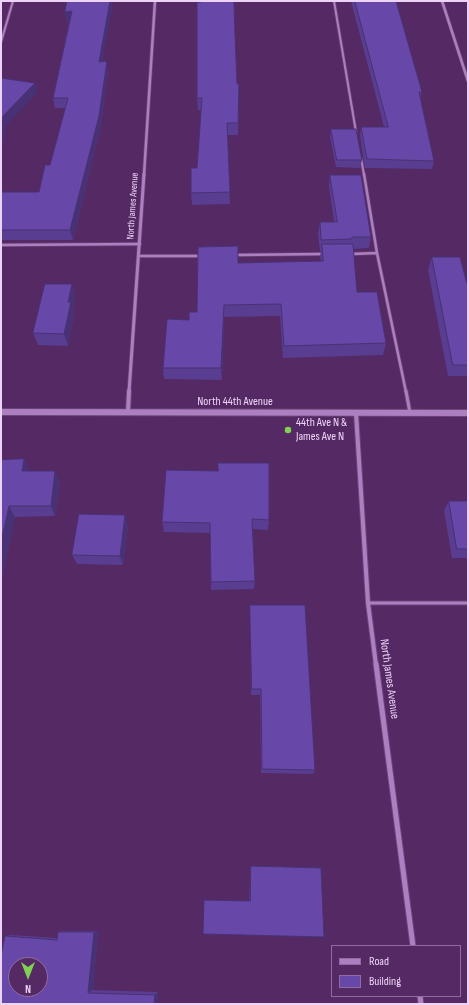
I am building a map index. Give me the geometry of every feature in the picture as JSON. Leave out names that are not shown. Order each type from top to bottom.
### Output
[{"type":"street","name":"North James Avenue","points":[[128,412],[155,1]]},
{"type":"street","points":[[442,1],[468,81]]},
{"type":"street","name":"North 44th Avenue","points":[[1,412],[468,413]]},
{"type":"street","name":"North James Avenue","points":[[356,413],[368,603],[413,945]]},
{"type":"lane","points":[[1,42],[13,1]]},
{"type":"lane","points":[[334,1],[357,135]]},
{"type":"lane","points":[[360,151],[377,253],[410,413]]},
{"type":"lane","points":[[1,245],[140,244]]},
{"type":"lane","points":[[345,254],[377,253]]},
{"type":"lane","points":[[235,255],[330,254]]},
{"type":"lane","points":[[139,256],[203,256]]},
{"type":"lane","points":[[368,603],[468,603]]},
{"type":"building","points":[[67,1],[110,1],[99,62],[107,61],[99,116],[70,230],[1,230],[1,192],[39,192],[45,165],[50,165],[68,98],[53,98],[72,11],[65,12]]},
{"type":"building","points":[[355,1],[396,1],[422,92],[419,92],[434,161],[367,159],[361,127],[388,127]]},
{"type":"building","points":[[197,2],[234,2],[237,84],[239,84],[238,123],[227,123],[230,192],[191,193],[191,168],[197,168],[202,98],[197,98]]},
{"type":"building","points":[[1,78],[35,83],[3,116],[1,128]]},
{"type":"building","points":[[331,129],[356,129],[362,160],[337,160]]},
{"type":"building","points":[[330,175],[361,175],[371,237],[321,240],[320,222],[337,222]]},
{"type":"building","points":[[322,244],[353,244],[357,292],[377,292],[386,343],[284,346],[281,304],[224,305],[221,368],[163,368],[167,319],[189,320],[189,312],[197,312],[198,247],[238,246],[238,263],[323,261]]},
{"type":"building","points":[[432,257],[460,257],[468,284],[468,365],[453,365]]},
{"type":"building","points":[[45,284],[72,284],[68,302],[71,302],[64,334],[33,333]]},
{"type":"building","points":[[24,459],[22,471],[55,471],[51,506],[9,506],[1,542],[1,460]]},
{"type":"building","points":[[218,463],[269,463],[269,520],[252,519],[255,581],[211,582],[210,523],[162,522],[166,470],[218,471]]},
{"type":"building","points":[[449,501],[468,501],[468,549],[457,549]]},
{"type":"building","points":[[79,514],[125,515],[120,556],[72,555]]},
{"type":"building","points":[[250,605],[305,605],[315,770],[262,769],[261,689],[252,689]]},
{"type":"building","points":[[251,866],[321,868],[324,937],[203,934],[204,900],[250,901]]},
{"type":"building","points":[[58,932],[94,932],[88,993],[155,995],[154,1004],[1,1004],[1,956],[5,936],[57,940]]},
{"type":"place","name":"44th Ave N & James Ave N","points":[[288,430]]}]
